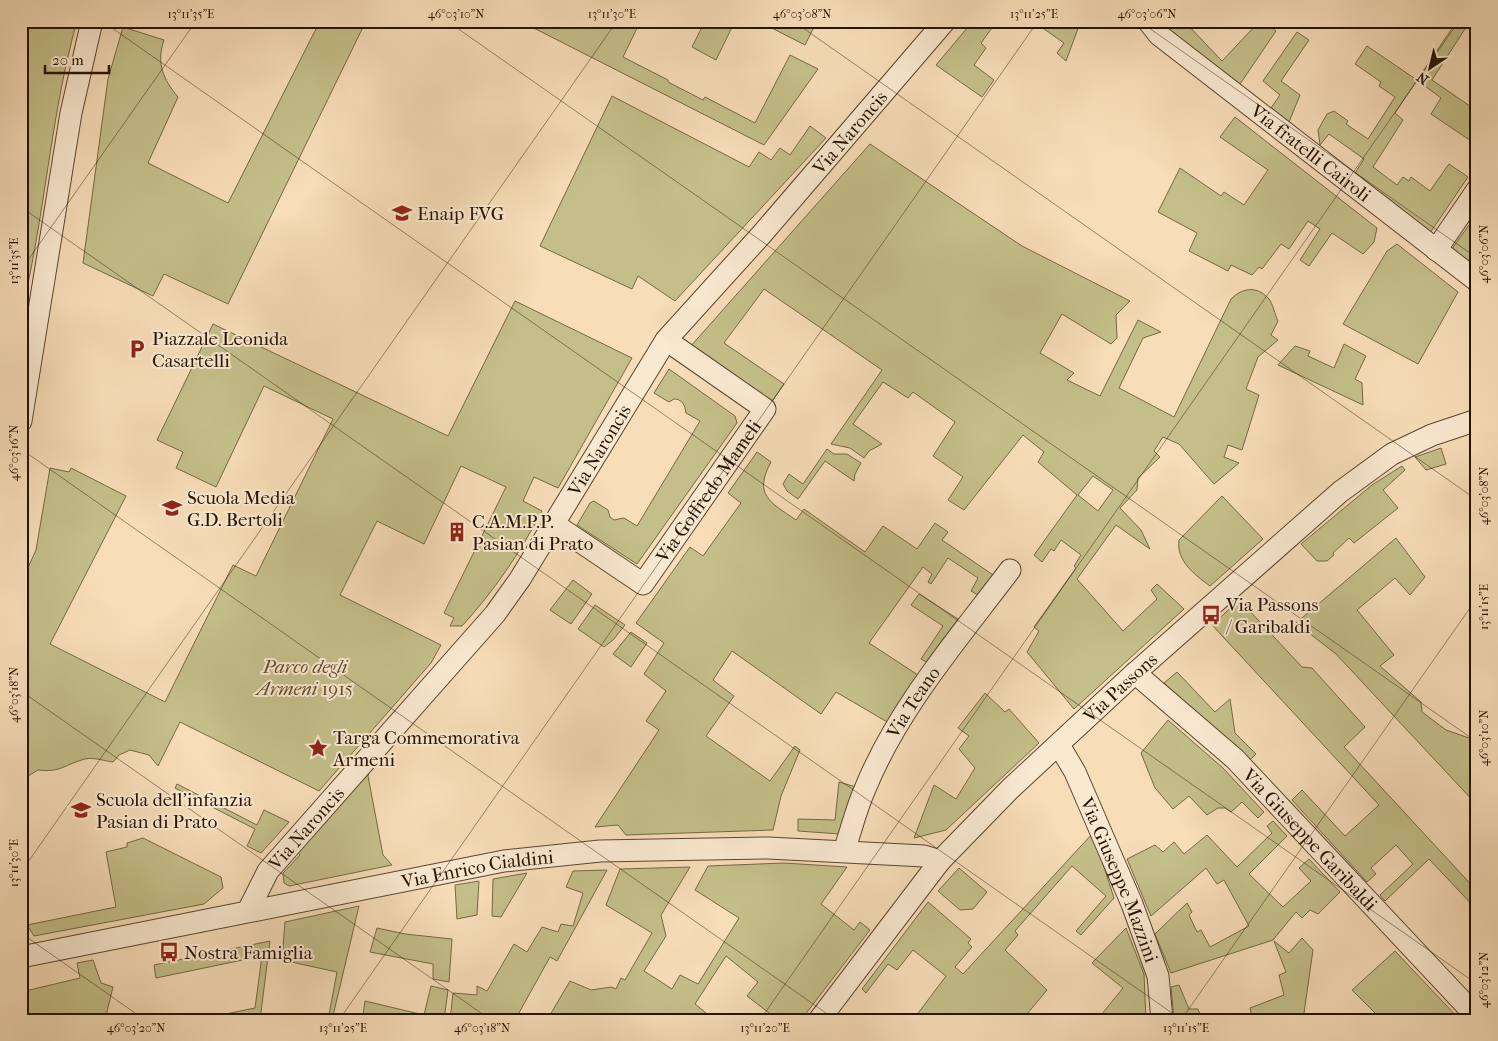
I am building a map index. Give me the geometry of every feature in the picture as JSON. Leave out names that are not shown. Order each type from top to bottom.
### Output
[{"type":"street","points":[[21,421],[70,113],[92,21]]},
{"type":"street","name":"Via Naroncis","points":[[248,911],[268,871],[495,614],[520,579],[666,340],[762,234],[945,21]]},
{"type":"street","name":"Via fratelli Cairoli","points":[[1148,21],[1159,35],[1477,282]]},
{"type":"street","points":[[1436,250],[1477,190]]},
{"type":"street","name":"Via Goffredo Mameli","points":[[554,524],[643,584],[765,408],[666,340]]},
{"type":"street","name":"Via Passons","points":[[819,1020],[940,861],[1010,789],[1135,673],[1340,492],[1392,454],[1432,435],[1477,420]]},
{"type":"street","name":"Via Teano","points":[[844,851],[865,789],[891,736],[926,682],[1010,570]]},
{"type":"street","name":"Via Giuseppe Garibaldi","points":[[1135,673],[1235,759],[1477,1017]]},
{"type":"street","name":"Via Giuseppe Mazzini","points":[[1059,745],[1075,772],[1132,904],[1158,976],[1162,1020]]},
{"type":"street","name":"Via Enrico Cialdini","points":[[21,957],[504,861],[608,851],[768,848],[924,856],[940,861]]},
{"type":"green space","points":[[21,21],[77,21],[60,94],[36,241],[21,314]]},
{"type":"green space","points":[[320,21],[366,21],[228,304],[164,274],[153,296],[83,263],[108,79],[123,27],[164,40],[161,56],[162,70],[168,84],[178,97],[148,163],[228,203]]},
{"type":"green space","points":[[520,21],[637,21],[639,24],[623,57],[703,100],[705,97],[755,123],[790,55],[818,69],[764,145]]},
{"type":"green space","points":[[705,21],[735,21],[716,60],[692,47]]},
{"type":"green space","points":[[758,21],[817,21],[805,45]]},
{"type":"green space","points":[[973,21],[997,21],[981,43],[986,48],[974,65],[994,80],[982,97],[936,65]]},
{"type":"green space","points":[[1023,21],[1080,23],[1066,61],[1057,53],[1064,43],[1037,24],[1033,28]]},
{"type":"green space","points":[[1178,21],[1184,21],[1222,61],[1256,25],[1253,21],[1263,21],[1276,31],[1240,84],[1169,30]]},
{"type":"green space","points":[[1457,21],[1470,21],[1432,80],[1477,111],[1477,145],[1431,114],[1441,98],[1417,80]]},
{"type":"green space","points":[[1297,32],[1309,40],[1281,81],[1300,95],[1289,122],[1271,108],[1280,95],[1263,81]]},
{"type":"green space","points":[[1367,46],[1417,80],[1395,113],[1403,120],[1373,167],[1397,185],[1403,177],[1409,181],[1411,177],[1430,191],[1449,164],[1468,177],[1430,233],[1355,173],[1364,159],[1329,134],[1320,145],[1318,130],[1327,114],[1334,111],[1348,121],[1346,124],[1368,139],[1395,97],[1379,86],[1381,82],[1355,64]]},
{"type":"green space","points":[[612,96],[749,167],[759,152],[771,160],[780,148],[790,155],[810,126],[826,138],[675,301],[638,276],[632,289],[540,246]]},
{"type":"green space","points":[[1235,117],[1377,228],[1374,242],[1363,254],[1332,233],[1309,266],[1300,260],[1320,229],[1308,221],[1289,249],[1281,244],[1262,269],[1259,267],[1252,275],[1231,265],[1228,271],[1189,251],[1197,233],[1158,212],[1180,168],[1221,196],[1224,192],[1244,205],[1268,170],[1220,137]]},
{"type":"green space","points":[[870,144],[1022,246],[1130,301],[1116,315],[1117,338],[1111,344],[1062,314],[1040,353],[1074,373],[1067,380],[1100,396],[1138,320],[1161,332],[1143,338],[1119,388],[1174,417],[1231,299],[1235,295],[1245,290],[1260,292],[1269,299],[1278,321],[1271,335],[1278,340],[1258,357],[1246,389],[1259,395],[1242,450],[1228,445],[1224,457],[1239,463],[1214,484],[1179,444],[1163,437],[1154,451],[1160,457],[1138,478],[1137,490],[1120,508],[1141,530],[1150,549],[1116,525],[1077,579],[1123,631],[1157,599],[1151,590],[1157,584],[1184,609],[1074,709],[1027,652],[1039,631],[1034,627],[1076,568],[1074,566],[1081,555],[1061,540],[1054,551],[1051,549],[1042,562],[1034,555],[1077,495],[1038,462],[1044,452],[1023,435],[964,510],[948,500],[963,477],[933,456],[955,422],[913,392],[908,398],[883,382],[853,424],[882,444],[869,451],[864,458],[850,448],[831,444],[882,370],[764,289],[724,343],[784,384],[771,403],[690,347]],"holes":[[[1093,476],[1113,490],[1098,511],[1078,495]]]},
{"type":"green space","points":[[1469,225],[1477,230],[1477,269],[1451,250]]},
{"type":"green space","points":[[1397,244],[1458,292],[1418,364],[1343,324],[1387,251]]},
{"type":"green space","name":"Parco degli Armeni 1915","points":[[515,301],[632,358],[558,488],[534,477],[523,501],[542,511],[506,571],[462,626],[450,626],[454,618],[444,613],[506,487],[461,466],[424,544],[377,521],[340,595],[441,645],[431,663],[319,791],[180,722],[158,766],[149,755],[130,750],[119,755],[113,762],[85,759],[58,769],[38,770],[21,780],[21,583],[36,550],[50,468],[69,472],[71,468],[126,496],[50,644],[165,702],[233,565],[256,576],[333,419],[264,386],[216,487],[176,468],[183,452],[157,440],[213,324],[448,436]]},
{"type":"green space","points":[[1344,344],[1366,356],[1355,379],[1362,383],[1363,405],[1278,365],[1295,346],[1310,351],[1308,356],[1334,368]]},
{"type":"green space","points":[[669,369],[735,416],[737,423],[637,564],[577,525],[590,503],[594,501],[608,510],[610,517],[614,520],[624,518],[637,526],[700,421],[686,413],[681,401],[674,399],[669,402],[654,393]]},
{"type":"green space","points":[[1441,448],[1446,464],[1426,470],[1415,457]]},
{"type":"green space","points":[[827,449],[834,454],[847,454],[861,463],[855,474],[854,481],[825,461],[798,499],[787,491],[783,484],[789,474],[803,484]]},
{"type":"green space","points":[[757,452],[771,462],[764,482],[764,490],[767,497],[796,520],[804,509],[865,552],[883,526],[917,549],[935,523],[948,532],[942,540],[993,575],[978,595],[971,591],[978,578],[948,558],[931,584],[928,582],[932,574],[923,567],[869,643],[918,675],[889,723],[836,692],[821,714],[732,651],[713,680],[734,696],[706,736],[770,781],[795,746],[800,750],[781,796],[773,830],[626,835],[618,825],[595,827],[659,730],[646,721],[666,691],[644,674],[664,643],[636,623],[690,547],[703,556],[741,503],[728,493]]},
{"type":"green space","points":[[1402,466],[1405,470],[1383,490],[1398,508],[1354,543],[1349,538],[1327,561],[1317,561],[1301,544],[1372,485]]},
{"type":"green space","points":[[1222,496],[1263,539],[1210,586],[1188,567],[1180,554],[1179,540]]},
{"type":"green space","points":[[1396,538],[1425,577],[1410,595],[1395,578],[1357,610],[1394,655],[1380,666],[1421,702],[1422,712],[1446,730],[1472,739],[1477,733],[1477,805],[1336,654],[1296,623]]},
{"type":"green space","points":[[573,580],[592,594],[571,624],[550,610]]},
{"type":"green space","points":[[919,594],[958,619],[926,662],[921,659],[943,626],[911,605]]},
{"type":"green space","points":[[1236,603],[1246,607],[1302,667],[1312,668],[1365,727],[1344,747],[1477,891],[1477,910],[1429,859],[1385,901],[1380,895],[1413,864],[1396,845],[1371,868],[1376,874],[1367,882],[1292,800],[1302,790],[1345,836],[1379,805],[1212,625]]},
{"type":"green space","points":[[595,605],[625,625],[613,640],[604,647],[578,629]]},
{"type":"green space","points":[[631,632],[647,643],[631,667],[613,654]]},
{"type":"green space","points":[[1177,672],[1215,712],[1230,699],[1235,733],[1256,754],[1250,760],[1164,683]]},
{"type":"green space","points":[[985,693],[1005,712],[1009,709],[1039,743],[946,830],[914,838],[934,785],[956,799],[975,768],[959,749],[969,736],[958,728]]},
{"type":"green space","points":[[1168,720],[1223,768],[1264,812],[1258,818],[1242,802],[1231,812],[1225,808],[1218,808],[1207,815],[1189,796],[1173,809],[1155,788],[1141,753]]},
{"type":"green space","points":[[371,767],[368,776],[383,855],[392,865],[289,886],[284,883],[283,873],[300,855],[297,851]]},
{"type":"green space","points":[[839,782],[856,787],[840,834],[798,831],[798,819],[835,820]]},
{"type":"green space","points":[[177,784],[257,825],[264,810],[289,822],[261,853],[247,846],[255,829],[175,788]]},
{"type":"green space","points":[[1273,821],[1287,836],[1249,874],[1283,907],[1311,881],[1299,868],[1309,859],[1340,892],[1318,914],[1310,910],[1302,918],[1296,912],[1273,940],[1171,973],[1155,934],[1187,903],[1192,912],[1189,915],[1197,932],[1201,930],[1210,947],[1249,926],[1224,880],[1217,884],[1206,868],[1151,916],[1127,859],[1155,845],[1163,852],[1174,842],[1184,854],[1207,835],[1237,867],[1272,833],[1267,826]]},
{"type":"green space","points":[[1093,833],[1114,898],[1081,935],[1076,931],[1106,896],[1072,866],[1015,931],[1018,935],[1005,950],[1047,990],[1027,1014],[1033,1020],[913,1020],[946,976],[913,950],[897,970],[888,964],[866,993],[862,989],[928,902],[971,939],[968,943],[972,947],[955,967],[963,974]]},
{"type":"green space","points":[[143,838],[221,877],[223,888],[204,904],[34,936],[27,925],[116,907],[106,852],[127,847],[127,843]]},
{"type":"green space","points":[[784,863],[847,867],[821,904],[854,930],[860,922],[870,930],[801,1020],[778,1020],[747,996],[758,982],[726,956],[695,1004],[706,1013],[701,1020],[547,1020],[570,981],[591,990],[611,987],[616,989],[621,978],[625,980],[652,933],[606,905],[620,869],[690,867],[661,915],[666,936],[644,971],[672,989],[680,975],[698,984],[739,918],[695,890],[708,866]]},
{"type":"green space","points":[[959,868],[987,892],[973,909],[960,910],[938,891]]},
{"type":"green space","points":[[607,870],[557,961],[550,957],[515,1020],[450,1020],[453,993],[477,995],[477,986],[487,991],[514,944],[527,952],[542,927],[558,932],[561,924],[573,926],[583,893],[566,887],[573,871]]},
{"type":"green space","points":[[527,873],[501,917],[492,916],[493,879]]},
{"type":"green space","points":[[479,881],[477,915],[457,919],[455,885]]},
{"type":"green space","points":[[359,906],[332,1020],[328,1020],[337,972],[282,960],[285,922]]},
{"type":"green space","points":[[377,928],[405,934],[452,939],[449,982],[433,979],[433,964],[370,952]]},
{"type":"green space","points":[[1126,928],[1144,974],[1146,1020],[1097,1020],[1123,988],[1092,963]]},
{"type":"green space","points":[[1302,938],[1313,950],[1303,1020],[1247,1020],[1252,1018],[1250,1008],[1284,995],[1279,975],[1286,972],[1274,941],[1289,953]]},
{"type":"green space","points":[[270,941],[260,1020],[196,1020],[255,1008],[262,956],[156,978],[154,965]]},
{"type":"green space","points":[[1395,951],[1460,1020],[1382,1020],[1352,990]]},
{"type":"green space","points":[[93,960],[101,983],[113,987],[105,1020],[21,1020],[21,992],[80,978],[77,963]]},
{"type":"green space","points":[[1179,985],[1189,1009],[1198,1009],[1202,1020],[1174,1020],[1171,987]]},
{"type":"green space","points":[[431,986],[448,990],[444,1020],[384,1020],[363,1015],[365,1001],[424,1015]]},
{"type":"place","name":"Enaip FVG","points":[[402,213]]},
{"type":"place","name":"Piazzale Leonida Casartelli","points":[[137,349]]},
{"type":"place","name":"Scuola Media G.D. Bertoli","points":[[172,508]]},
{"type":"place","name":"C.A.M.P.P. Pasian di Prato","points":[[457,532]]},
{"type":"place","name":"Via Passons / Garibaldi","points":[[1211,615]]},
{"type":"place","name":"Targa Commemorativa Armeni","points":[[318,748]]},
{"type":"place","name":"Scuola dell'infanzia Pasian di Prato","points":[[81,810]]},
{"type":"place","name":"Nostra Famiglia","points":[[169,952]]}]
